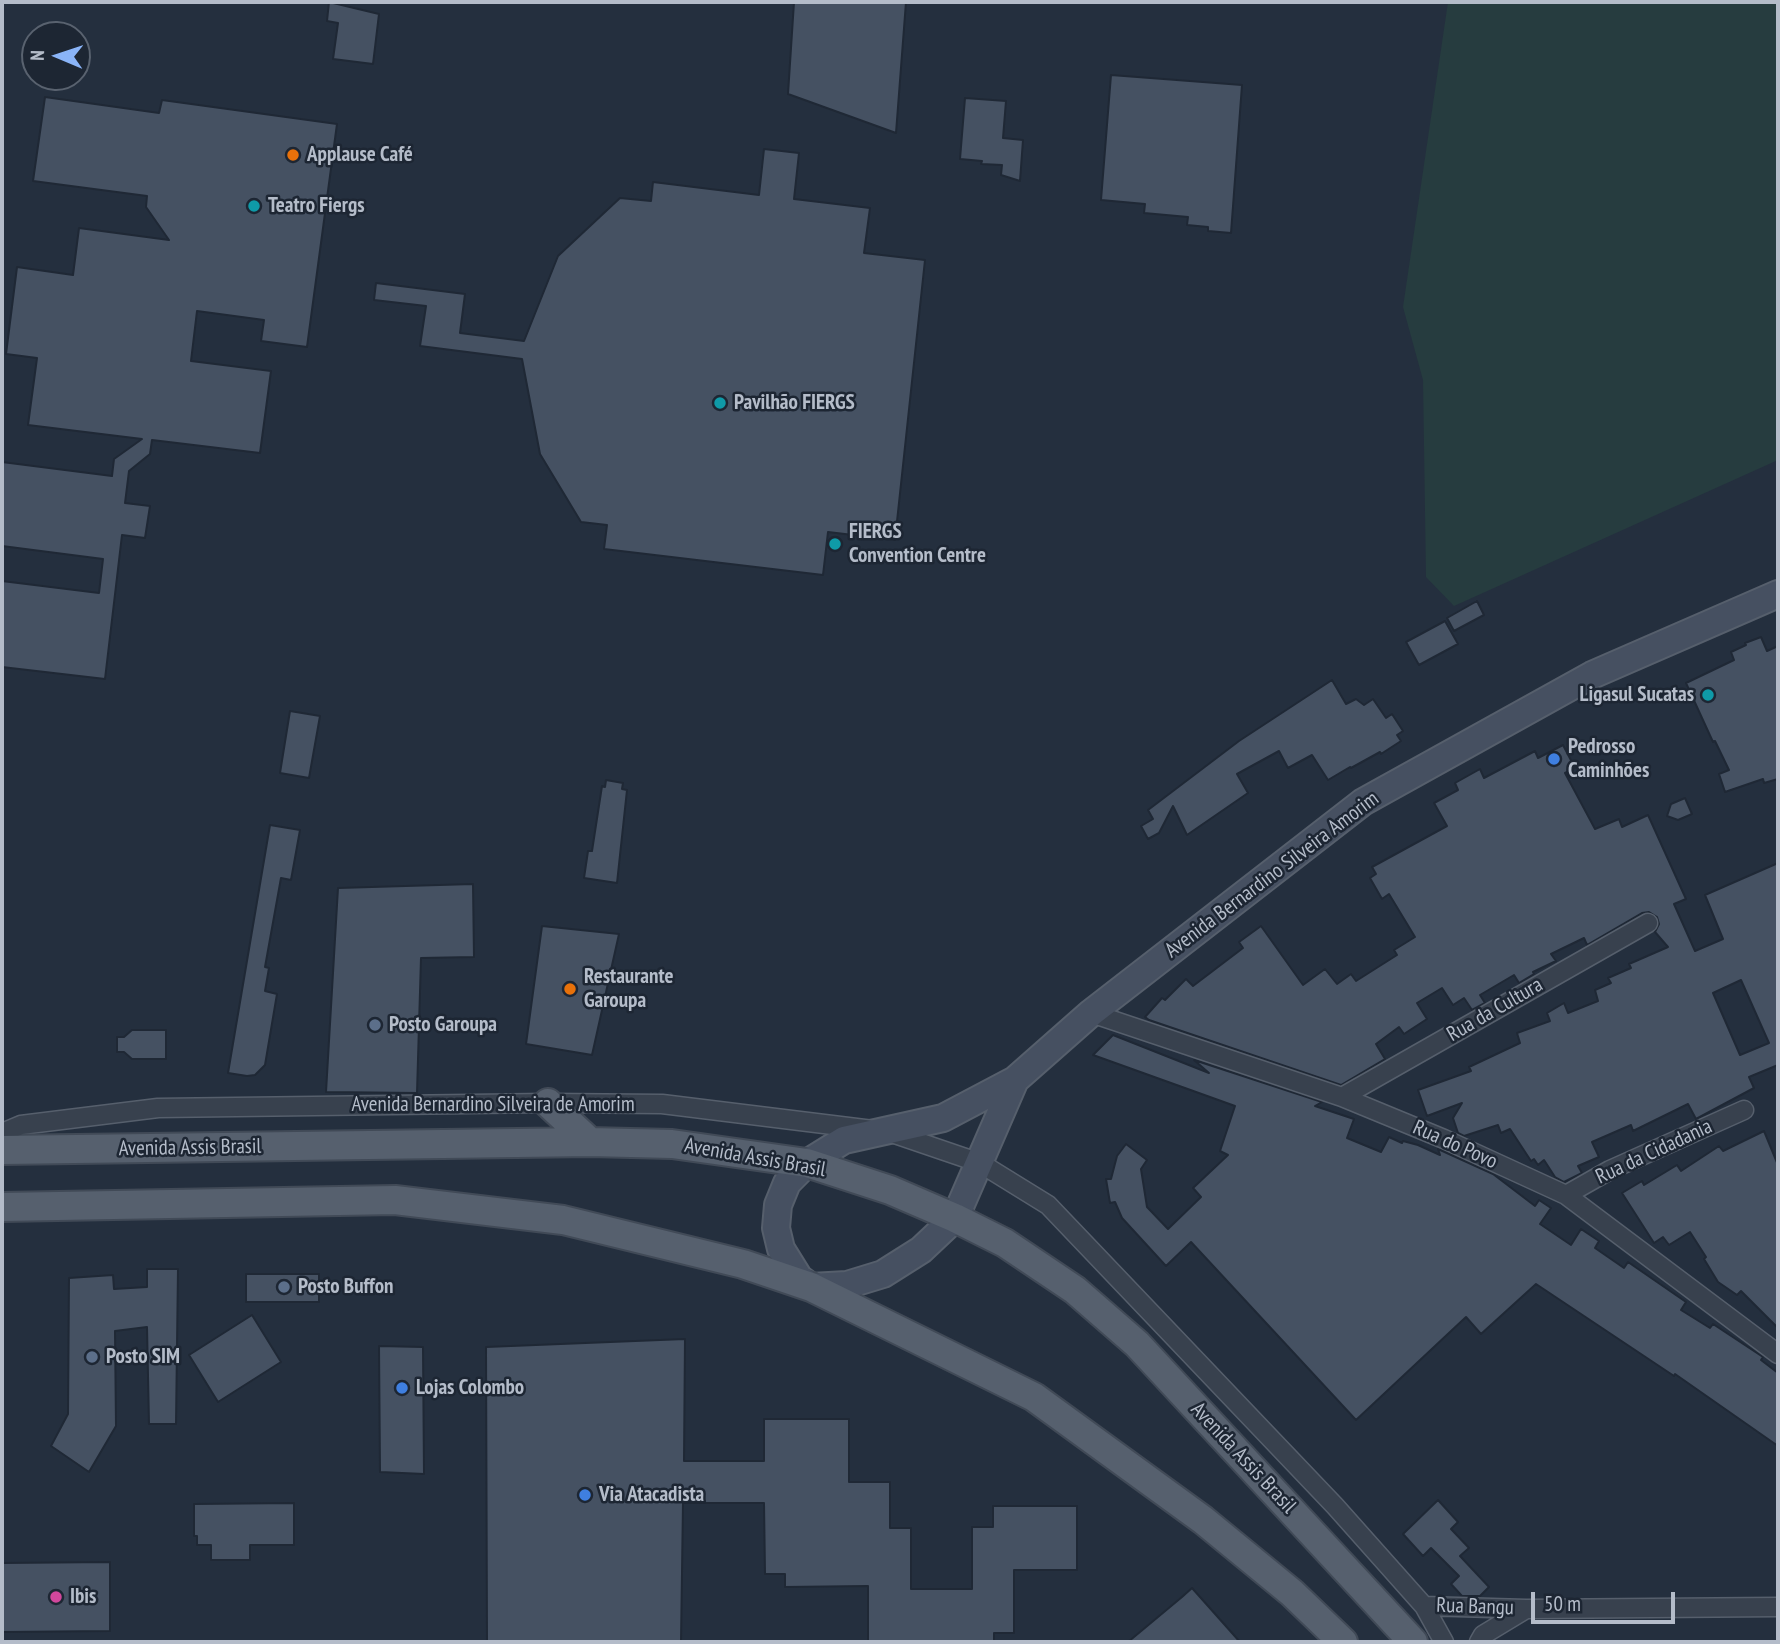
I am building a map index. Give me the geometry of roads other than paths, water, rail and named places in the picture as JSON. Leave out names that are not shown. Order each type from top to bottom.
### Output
[{"type":"main road","name":"Avenida Bernardino Silveira Amorim","points":[[1015,1080],[955,1218],[921,1250],[883,1274],[847,1285],[811,1287],[799,1278],[781,1249],[776,1228],[778,1205],[787,1183],[807,1163],[845,1140],[943,1118],[1015,1080],[1091,1013],[1363,802],[1591,675],[1778,594]]},
{"type":"main road","points":[[548,1103],[590,1142]]},
{"type":"main road","name":"Avenida Assis Brasil","points":[[2,1150],[590,1142],[672,1144],[807,1163],[890,1190],[1004,1242],[1075,1290],[1138,1344],[1413,1642]]},
{"type":"main road","points":[[2,1207],[395,1199],[563,1220],[743,1264],[811,1287],[1034,1397],[1203,1520],[1292,1593],[1343,1642]]},
{"type":"street","name":"Rua da Cultura","points":[[1342,1097],[1648,923]]},
{"type":"street","name":"Rua do Povo","points":[[1091,1013],[1342,1097],[1444,1139],[1566,1195],[1778,1354]]},
{"type":"street","name":"Avenida Bernardino Silveira de Amorim","points":[[2,1133],[21,1125],[158,1108],[662,1104],[889,1132],[980,1163],[1048,1205],[1335,1506],[1423,1606],[1444,1642]]},
{"type":"street","name":"Rua da Cidadania","points":[[1566,1195],[1610,1170],[1744,1110]]},
{"type":"street","name":"Rua Bangu","points":[[1423,1606],[1526,1609],[1778,1607]]},
{"type":"street","name":"Rua Bangu","points":[[1479,1642],[1483,1635],[1526,1609]]},
{"type":"place","name":"Applause Café","points":[[293,155]]},
{"type":"place","name":"Teatro Fiergs","points":[[254,206]]},
{"type":"place","name":"Pavilhão FIERGS","points":[[720,403]]},
{"type":"place","name":"FIERGS Convention Centre","points":[[835,544]]},
{"type":"place","name":"Ligasul Sucatas","points":[[1708,695]]},
{"type":"place","name":"Pedrosso Caminhões","points":[[1554,759]]},
{"type":"place","name":"Restaurante Garoupa","points":[[570,989]]},
{"type":"place","name":"Posto Garoupa","points":[[375,1025]]},
{"type":"place","name":"Posto Buffon","points":[[284,1287]]},
{"type":"place","name":"Posto SIM","points":[[92,1357]]},
{"type":"place","name":"Lojas Colombo","points":[[402,1388]]},
{"type":"place","name":"Via Atacadista","points":[[585,1495]]},
{"type":"place","name":"Ibis","points":[[56,1597]]}]
